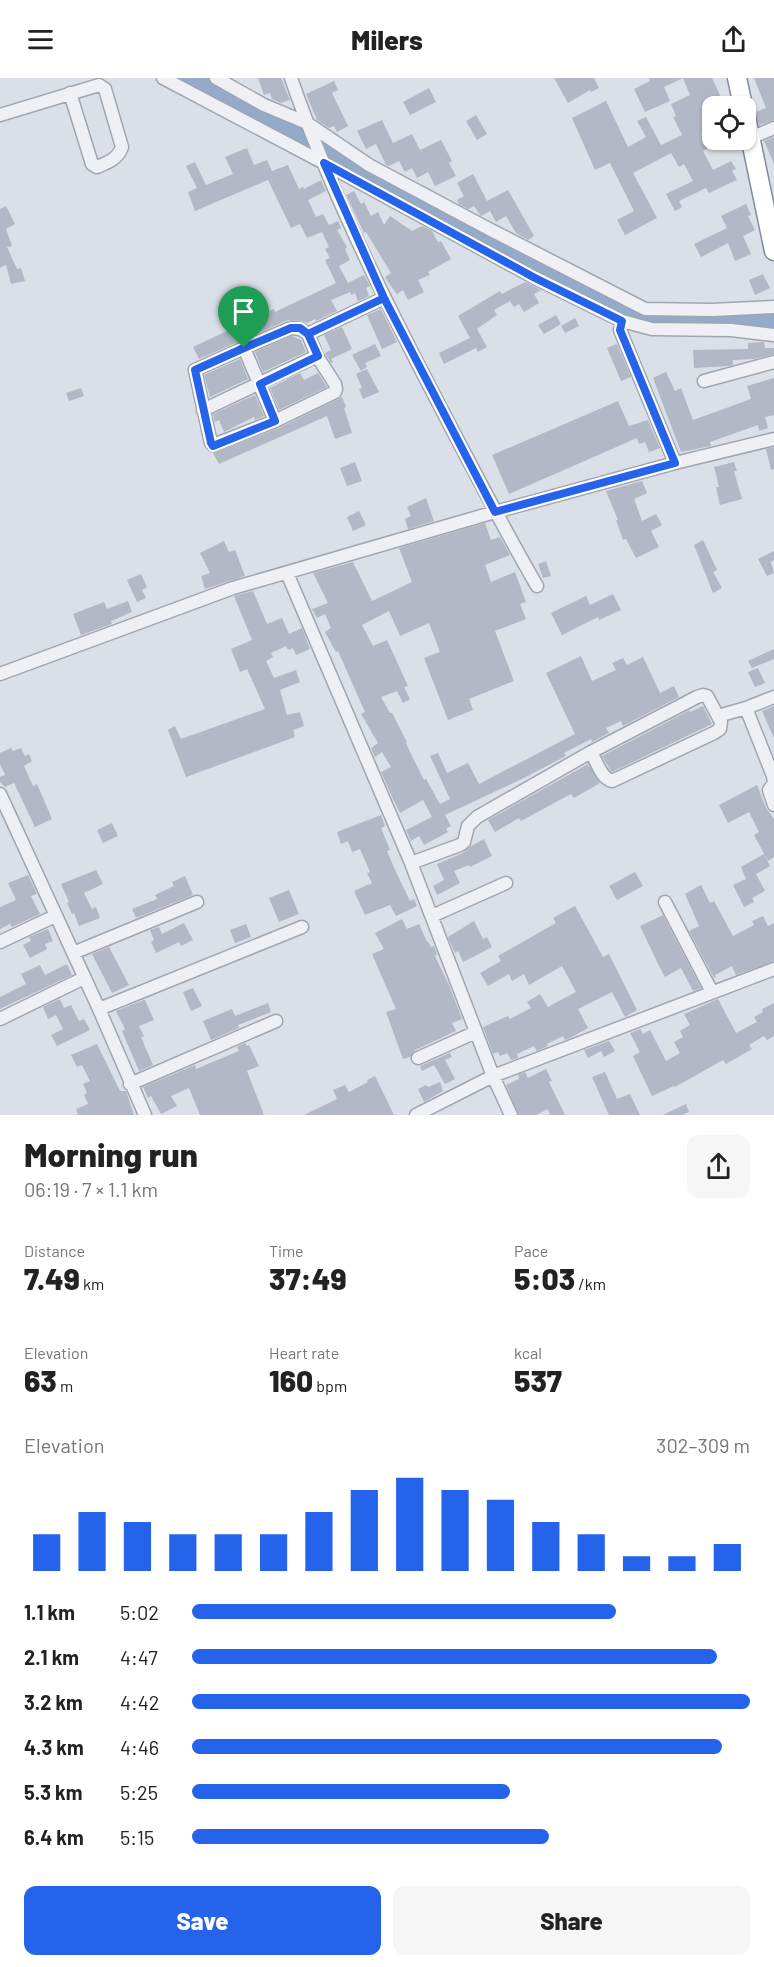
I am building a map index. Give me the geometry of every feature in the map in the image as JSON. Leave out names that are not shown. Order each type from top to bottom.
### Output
[{"type":"highway","points":[[737,78],[741,96]]},
{"type":"highway","points":[[753,150],[772,229],[774,251]]},
{"type":"street","points":[[163,78],[323,160],[535,278],[622,321],[652,329],[730,330],[774,335]]},
{"type":"street","points":[[216,78],[264,105],[309,126],[369,165],[645,309],[712,310],[774,307]]},
{"type":"street","points":[[291,78],[323,160],[384,298],[495,512],[537,586]]},
{"type":"street","points":[[0,115],[70,93],[99,85],[105,89],[122,147],[111,161],[97,167],[92,164],[70,93]]},
{"type":"street","points":[[756,136],[774,128]]},
{"type":"street","points":[[308,334],[384,298]]},
{"type":"street","points":[[622,321],[620,330],[675,463]]},
{"type":"street","points":[[291,328],[300,328],[308,334],[335,384],[335,392],[275,421],[215,446],[211,443],[195,370],[291,328]]},
{"type":"street","points":[[244,348],[275,421]]},
{"type":"street","points":[[203,410],[318,356]]},
{"type":"street","points":[[705,381],[774,362]]},
{"type":"street","points":[[0,674],[233,588],[495,512],[675,463],[774,439]]},
{"type":"street","points":[[287,573],[411,863],[493,1076],[511,1115]]},
{"type":"street","points":[[411,863],[460,845],[467,836],[468,826],[477,817],[591,752],[703,695],[711,700],[721,725],[714,733],[612,781],[603,775],[591,752]]},
{"type":"street","points":[[718,716],[774,697]]},
{"type":"street","points":[[746,708],[773,776],[774,783],[770,790],[774,805]]},
{"type":"street","points":[[0,794],[99,1009],[142,1114]]},
{"type":"street","points":[[432,916],[506,883]]},
{"type":"street","points":[[73,953],[197,902]]},
{"type":"street","points":[[665,902],[712,992]]},
{"type":"street","points":[[0,942],[55,916]]},
{"type":"street","points":[[99,1009],[302,927]]},
{"type":"street","points":[[416,1115],[493,1076],[774,969]]},
{"type":"street","points":[[0,1019],[84,978]]},
{"type":"street","points":[[130,1084],[276,1021]]},
{"type":"street","points":[[418,1058],[476,1032]]},
{"type":"building","points":[[258,78],[281,78],[290,100],[281,103],[272,99],[270,93],[264,95]]},
{"type":"building","points":[[554,78],[594,78],[599,88],[591,92],[590,90],[568,103]]},
{"type":"building","points":[[649,78],[683,78],[664,87],[670,101],[645,112],[634,89],[650,81]]},
{"type":"building","points":[[683,78],[712,78],[720,96],[702,96],[702,150],[705,150],[703,151],[713,170],[731,161],[736,169],[732,171],[737,180],[709,193],[706,188],[679,201],[682,207],[675,211],[666,194],[693,181],[684,164],[679,167],[671,153],[633,173],[657,218],[625,235],[617,220],[634,211],[610,163],[595,170],[572,118],[606,101],[628,147],[646,137],[637,121],[646,117],[661,145],[682,135],[673,117],[676,116],[671,104],[690,95]]},
{"type":"building","points":[[754,78],[774,78],[774,120],[759,125],[756,112],[766,108]]},
{"type":"building","points":[[334,81],[338,90],[332,93],[348,126],[337,132],[334,126],[329,128],[317,120],[306,94]]},
{"type":"building","points":[[429,88],[436,102],[410,115],[403,102]]},
{"type":"building","points":[[476,115],[487,134],[477,140],[466,121]]},
{"type":"building","points":[[382,120],[393,143],[412,134],[420,150],[441,140],[452,161],[449,163],[456,176],[435,186],[428,172],[417,178],[412,168],[405,172],[399,161],[389,166],[386,165],[376,144],[366,149],[357,131]]},
{"type":"building","points":[[774,137],[774,164],[764,141]]},
{"type":"building","points":[[247,148],[254,165],[267,160],[272,171],[288,165],[299,189],[303,187],[304,189],[321,180],[326,191],[308,200],[316,217],[323,214],[329,225],[338,221],[341,228],[337,230],[347,247],[345,249],[350,260],[339,266],[348,283],[364,275],[370,286],[366,288],[369,296],[358,301],[355,293],[351,295],[350,292],[331,300],[337,311],[316,321],[315,319],[307,323],[288,320],[199,359],[193,347],[336,283],[325,260],[330,258],[325,249],[329,247],[322,232],[307,238],[300,224],[291,228],[268,180],[195,211],[188,192],[197,188],[186,166],[195,162],[206,185],[233,174],[225,157]]},
{"type":"building","points":[[473,174],[487,201],[508,190],[534,236],[528,240],[516,233],[506,216],[496,222],[490,211],[481,216],[474,206],[468,209],[459,204],[457,200],[464,196],[457,183]]},
{"type":"building","points":[[354,191],[361,204],[364,202],[371,216],[378,212],[384,225],[390,216],[412,231],[422,226],[432,231],[438,242],[441,241],[451,259],[428,272],[430,275],[418,280],[424,292],[408,300],[403,290],[397,294],[390,285],[385,277],[391,273],[366,232],[364,233],[346,195]]},
{"type":"building","points":[[746,204],[751,215],[748,216],[755,230],[743,236],[751,254],[735,261],[728,243],[701,257],[694,244],[727,228],[721,216]]},
{"type":"building","points":[[6,206],[15,224],[6,229],[12,246],[7,247],[17,269],[21,268],[25,281],[11,284],[6,265],[0,268],[0,209]]},
{"type":"building","points":[[763,274],[770,288],[755,295],[749,280]]},
{"type":"building","points":[[525,282],[541,290],[534,294],[539,303],[524,312],[519,304],[514,307],[510,301],[494,310],[497,315],[477,329],[487,347],[478,352],[476,348],[444,364],[439,353],[470,338],[458,316],[500,291],[502,294]]},
{"type":"building","points":[[381,309],[397,342],[382,349],[367,315]]},
{"type":"building","points":[[556,315],[561,324],[544,334],[538,325]]},
{"type":"building","points":[[575,318],[579,326],[565,333],[561,326]]},
{"type":"building","points":[[342,327],[352,349],[331,359],[333,362],[331,363],[325,353],[331,350],[324,335]]},
{"type":"building","points":[[292,336],[301,340],[306,352],[263,372],[255,352]]},
{"type":"building","points":[[764,342],[765,348],[774,348],[774,354],[754,359],[733,360],[733,365],[729,366],[694,368],[693,350],[748,349],[748,343]]},
{"type":"building","points":[[375,344],[381,356],[365,363],[367,367],[361,371],[352,355]]},
{"type":"building","points":[[617,344],[631,377],[621,381],[607,348]]},
{"type":"building","points":[[240,359],[248,379],[210,397],[204,375]]},
{"type":"building","points":[[367,369],[379,392],[363,399],[359,389],[362,388],[356,374]]},
{"type":"building","points":[[666,372],[675,391],[681,388],[693,420],[751,399],[747,386],[774,378],[774,415],[765,417],[768,428],[759,431],[758,425],[710,442],[711,446],[681,452],[653,378]]},
{"type":"building","points":[[300,373],[304,380],[318,373],[327,387],[279,410],[270,388]]},
{"type":"building","points":[[81,388],[84,396],[69,401],[66,393]]},
{"type":"building","points":[[255,395],[264,416],[255,420],[254,417],[224,432],[219,420],[215,422],[213,414]]},
{"type":"building","points":[[342,397],[352,433],[335,439],[327,416],[219,464],[213,453],[279,428]]},
{"type":"building","points":[[618,401],[629,426],[648,420],[660,448],[649,452],[645,442],[639,444],[637,438],[509,494],[492,455]]},
{"type":"building","points":[[774,447],[774,469],[771,470],[766,449]]},
{"type":"building","points":[[355,462],[362,481],[347,486],[340,468]]},
{"type":"building","points":[[734,462],[737,471],[734,471],[742,499],[720,505],[716,487],[719,487],[714,467]]},
{"type":"building","points":[[642,481],[647,493],[634,499],[642,521],[656,514],[662,525],[651,531],[659,547],[636,558],[626,539],[623,540],[616,520],[618,520],[606,491]]},
{"type":"building","points":[[426,498],[434,521],[408,529],[405,519],[411,516],[407,507]]},
{"type":"building","points":[[359,511],[366,525],[353,531],[347,517]]},
{"type":"building","points":[[485,523],[491,540],[500,537],[510,555],[485,565],[491,582],[515,572],[526,602],[520,604],[526,619],[495,631],[514,681],[469,699],[473,710],[448,720],[424,658],[440,652],[429,623],[400,636],[389,611],[362,625],[373,646],[387,640],[408,686],[404,687],[410,699],[403,703],[397,691],[381,697],[392,713],[424,780],[426,779],[440,804],[450,799],[430,756],[438,753],[447,773],[468,763],[479,784],[575,734],[546,673],[581,656],[592,681],[616,670],[612,663],[623,658],[627,665],[643,657],[660,693],[674,686],[679,697],[623,726],[621,721],[606,728],[609,733],[592,742],[591,739],[564,753],[566,756],[524,778],[445,815],[451,826],[446,829],[448,832],[424,845],[419,836],[411,841],[406,830],[432,817],[423,800],[400,813],[393,799],[381,772],[391,767],[382,752],[375,757],[371,748],[378,743],[361,714],[365,712],[338,651],[336,652],[325,632],[331,628],[325,614],[317,618],[312,609],[328,603],[313,573],[353,562],[372,601],[412,582],[399,548]]},
{"type":"building","points":[[703,540],[717,570],[713,572],[722,588],[713,593],[694,545]]},
{"type":"building","points":[[224,541],[229,552],[235,550],[245,576],[205,589],[201,576],[210,573],[200,553]]},
{"type":"building","points":[[774,551],[774,560],[771,562],[774,573],[767,576],[758,559]]},
{"type":"building","points":[[546,561],[551,576],[543,578],[538,564]]},
{"type":"building","points":[[141,574],[147,587],[142,590],[146,598],[137,602],[127,580]]},
{"type":"building","points":[[253,591],[267,624],[282,618],[289,634],[302,628],[310,649],[296,655],[293,648],[288,650],[286,646],[271,653],[273,657],[266,661],[274,678],[296,670],[300,682],[280,690],[287,715],[300,712],[304,726],[293,730],[295,737],[186,777],[168,730],[175,726],[181,739],[265,709],[247,669],[240,672],[231,649],[252,640],[234,596]]},
{"type":"building","points":[[613,594],[621,610],[599,620],[598,617],[562,635],[551,613],[586,596],[590,605]]},
{"type":"building","points":[[128,601],[132,612],[111,621],[112,624],[81,635],[73,614],[104,602],[107,609]]},
{"type":"building","points":[[774,649],[774,659],[752,668],[748,661]]},
{"type":"building","points":[[758,668],[765,683],[755,687],[748,672]]},
{"type":"building","points":[[703,706],[712,724],[612,772],[602,756],[690,710],[690,712]]},
{"type":"building","points":[[774,706],[774,738],[762,711]]},
{"type":"building","points":[[11,748],[13,751],[21,748],[25,756],[29,754],[32,761],[24,766],[33,786],[37,784],[52,819],[35,827],[14,783],[5,787],[0,782],[0,777],[5,775],[0,764],[0,753]]},
{"type":"building","points":[[588,764],[600,783],[574,798],[571,794],[495,832],[488,820]]},
{"type":"building","points":[[757,785],[766,808],[774,819],[774,857],[768,861],[754,835],[759,832],[749,812],[728,823],[719,805]]},
{"type":"building","points":[[381,815],[385,826],[381,828],[390,850],[387,851],[410,901],[414,899],[417,906],[396,916],[390,905],[365,915],[354,891],[372,883],[367,873],[370,872],[360,849],[352,852],[348,841],[341,844],[337,832]]},
{"type":"building","points":[[112,823],[118,836],[103,843],[97,830]]},
{"type":"building","points":[[484,839],[492,856],[470,867],[469,865],[454,871],[460,883],[437,895],[433,886],[444,880],[437,864],[463,853]]},
{"type":"building","points":[[764,854],[770,866],[756,874],[765,891],[752,898],[754,902],[744,907],[733,885],[746,879],[741,867]]},
{"type":"building","points":[[96,870],[103,884],[84,893],[92,909],[96,907],[100,918],[79,926],[67,903],[69,902],[61,884]]},
{"type":"building","points":[[635,872],[643,886],[617,900],[609,886]]},
{"type":"building","points":[[28,875],[37,894],[31,896],[40,914],[12,927],[10,924],[0,929],[0,907],[16,900],[8,883]]},
{"type":"building","points":[[185,876],[193,895],[136,918],[132,909],[157,899],[155,895],[174,886],[172,882]]},
{"type":"building","points":[[701,885],[710,903],[714,901],[733,936],[754,925],[752,921],[763,916],[768,926],[774,923],[774,961],[736,975],[732,966],[715,975],[714,978],[689,931],[699,926],[685,894]]},
{"type":"building","points":[[289,890],[299,914],[279,922],[269,898]]},
{"type":"building","points":[[575,906],[603,957],[609,954],[637,1010],[625,1017],[612,992],[578,1009],[588,1028],[570,1038],[565,1040],[563,1036],[537,1051],[534,1046],[517,1054],[518,1058],[511,1060],[507,1053],[500,1056],[498,1052],[493,1054],[483,1027],[508,1016],[510,1019],[531,1008],[527,1002],[540,994],[548,1007],[576,992],[562,966],[529,985],[524,974],[512,981],[509,974],[488,986],[480,973],[501,961],[498,956],[556,923],[553,918]]},
{"type":"building","points":[[663,915],[701,988],[693,991],[681,968],[665,977],[660,968],[640,926]]},
{"type":"building","points":[[402,919],[407,929],[419,924],[427,942],[431,947],[434,946],[437,954],[435,956],[462,1019],[452,1023],[456,1031],[415,1050],[410,1057],[403,1059],[386,1012],[396,1009],[372,954],[384,949],[375,933]]},
{"type":"building","points":[[474,921],[483,939],[487,937],[492,947],[463,962],[458,951],[455,953],[448,937]]},
{"type":"building","points":[[184,923],[193,940],[181,946],[179,942],[156,953],[151,942],[154,940],[150,930],[159,927],[162,934]]},
{"type":"building","points":[[246,924],[251,937],[235,943],[230,930]]},
{"type":"building","points":[[48,929],[53,941],[45,944],[47,949],[30,958],[23,945],[31,941],[29,937]]},
{"type":"building","points":[[109,947],[129,985],[112,993],[92,954]]},
{"type":"building","points":[[67,964],[72,975],[0,1009],[0,997],[26,984],[21,974],[40,965],[45,975]]},
{"type":"building","points":[[193,988],[202,1006],[191,1011],[183,992]]},
{"type":"building","points":[[60,999],[64,1008],[71,1005],[79,1021],[84,1019],[90,1030],[57,1046],[51,1035],[63,1029],[56,1015],[48,1019],[43,1007]]},
{"type":"building","points":[[718,999],[736,1033],[757,1022],[754,1017],[763,1012],[762,1009],[774,1003],[774,1036],[767,1040],[764,1036],[749,1045],[752,1049],[726,1064],[723,1060],[675,1087],[652,1096],[633,1056],[640,1052],[630,1033],[640,1029],[643,1034],[650,1030],[666,1061],[680,1053],[674,1042],[683,1037],[680,1031],[690,1025],[684,1014]]},
{"type":"building","points":[[145,1000],[154,1020],[139,1026],[144,1036],[141,1037],[153,1065],[139,1071],[122,1031],[125,1029],[116,1011]]},
{"type":"building","points":[[268,1003],[271,1012],[238,1025],[239,1028],[211,1040],[203,1021],[232,1009],[235,1016]]},
{"type":"building","points":[[609,1041],[615,1051],[604,1057],[601,1051],[588,1058],[584,1050]]},
{"type":"building","points":[[245,1043],[249,1045],[259,1066],[247,1071],[264,1115],[200,1115],[189,1088],[171,1096],[177,1106],[161,1114],[151,1096],[148,1098],[143,1087],[195,1065],[196,1069],[239,1051],[237,1047]]},
{"type":"building","points":[[97,1044],[120,1091],[126,1091],[134,1115],[78,1115],[76,1109],[88,1104],[83,1084],[90,1081],[82,1065],[77,1067],[71,1055]]},
{"type":"building","points":[[450,1053],[452,1057],[445,1060],[455,1079],[445,1084],[434,1065],[422,1071],[420,1066]]},
{"type":"building","points":[[546,1069],[552,1081],[549,1082],[565,1115],[550,1115],[548,1109],[536,1115],[519,1115],[506,1085],[519,1079],[518,1075],[525,1072],[528,1078]]},
{"type":"building","points":[[605,1072],[617,1099],[630,1094],[640,1115],[609,1115],[592,1077]]},
{"type":"building","points":[[375,1076],[394,1115],[304,1115],[337,1099],[333,1090],[345,1085],[349,1092]]},
{"type":"building","points":[[440,1082],[443,1091],[424,1102],[418,1089]]},
{"type":"building","points":[[686,1104],[689,1112],[682,1115],[663,1115]]},
{"type":"waterway","points":[[189,78],[644,319],[774,321]]},
{"type":"route","points":[[244,348],[196,369],[194,372],[213,446],[275,421],[260,384],[318,356],[308,334],[384,298],[495,512],[675,463],[620,330],[622,321],[535,278],[324,163],[384,298],[308,334],[300,328],[291,328],[244,348]]}]
